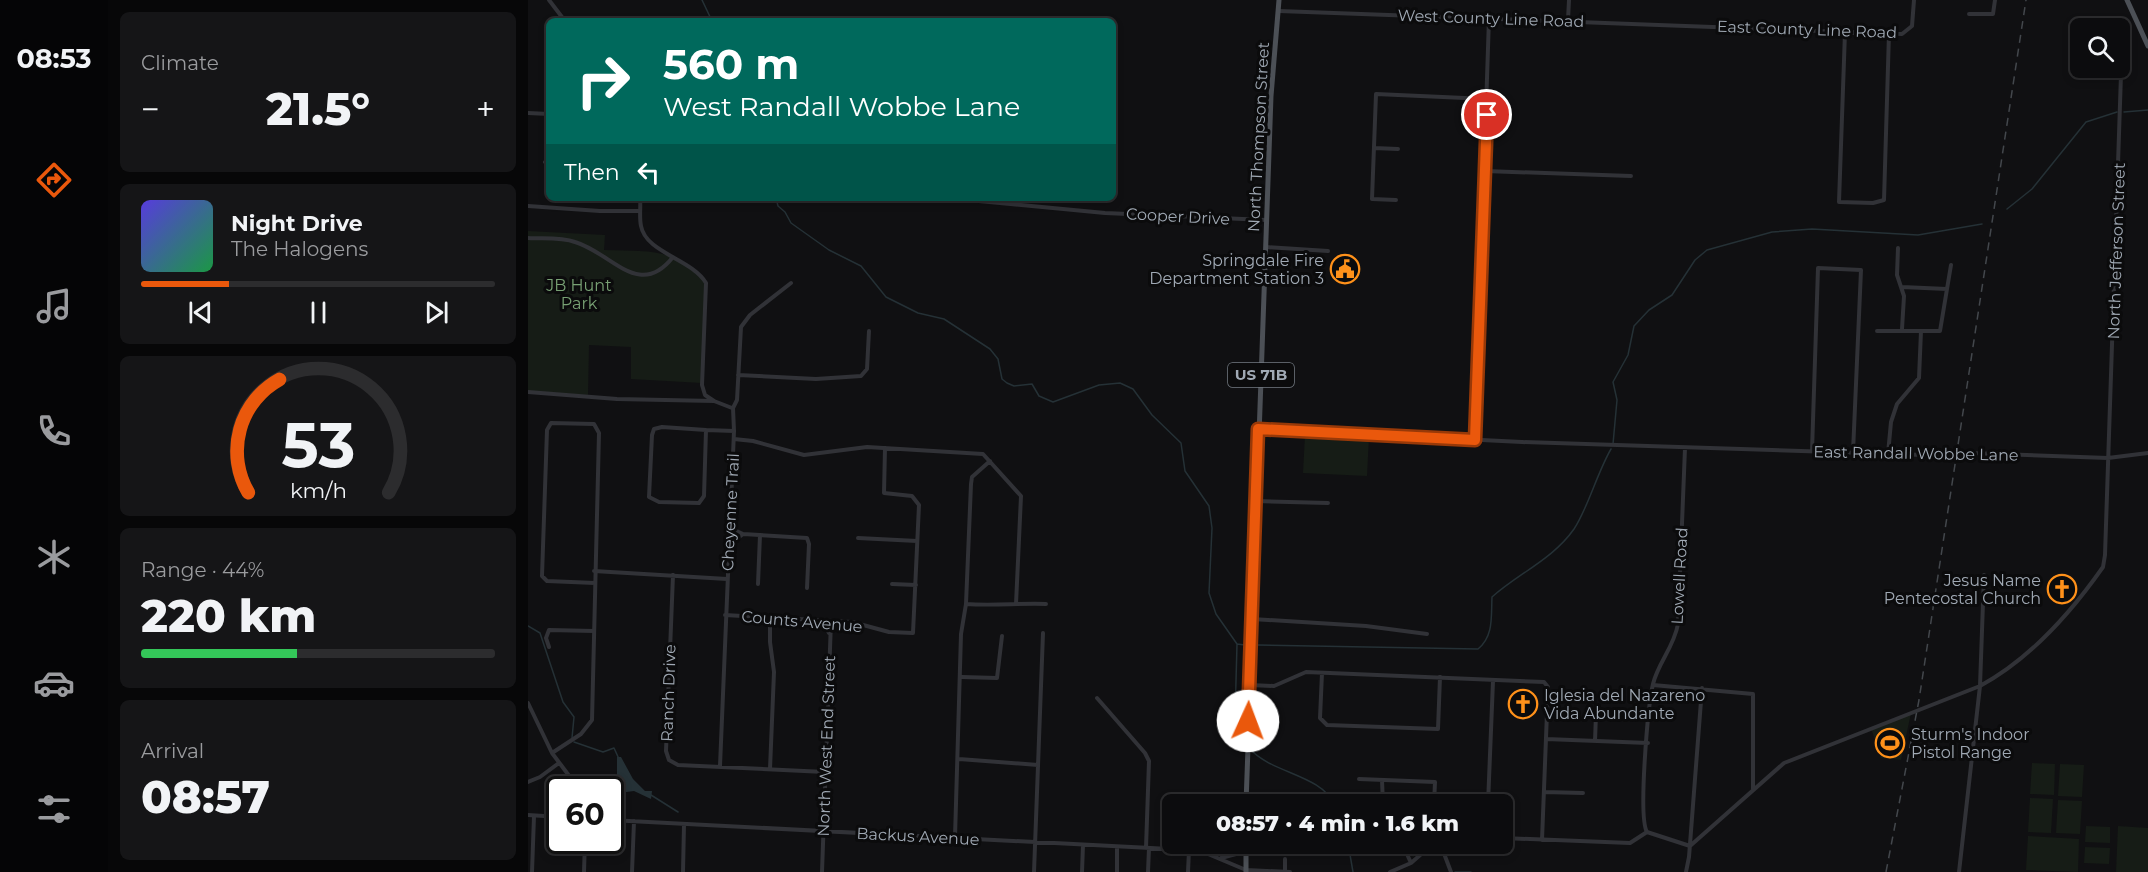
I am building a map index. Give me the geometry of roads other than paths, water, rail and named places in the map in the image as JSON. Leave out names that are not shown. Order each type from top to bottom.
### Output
[{"type":"main road","name":"US 71B","points":[[1279,0],[1279,11]]},
{"type":"main road","points":[[2127,0],[2148,46]]},
{"type":"main road","name":"North Thompson Street","points":[[1246,794],[1271,96],[1279,11]]},
{"type":"main road","points":[[1245,854],[1246,871]]},
{"type":"street","points":[[549,0],[563,18]]},
{"type":"street","points":[[1568,20],[1569,0]]},
{"type":"street","name":"East County Line Road","points":[[1702,26],[1902,34],[1910,30],[1913,22],[1914,0]]},
{"type":"street","points":[[1969,15],[1993,14],[1995,0]]},
{"type":"street","name":"West County Line Road","points":[[1279,11],[1702,26]]},
{"type":"street","points":[[1475,440],[1489,18]]},
{"type":"street","points":[[1845,32],[1839,202],[1873,203],[1884,200],[1889,33]]},
{"type":"street","name":"North Jefferson Street","points":[[1690,846],[1784,764],[1980,686],[2026,657],[2103,567],[2121,78]]},
{"type":"street","points":[[1396,200],[1372,199],[1376,94],[1487,99]]},
{"type":"street","points":[[528,113],[546,114]]},
{"type":"street","points":[[1374,148],[1398,149]]},
{"type":"street","points":[[1485,171],[1631,176]]},
{"type":"street","points":[[640,201],[644,235],[652,244],[696,271],[706,283],[702,385],[705,395],[732,408]]},
{"type":"street","name":"Cooper Drive","points":[[966,201],[1266,220]]},
{"type":"street","points":[[1004,205],[1005,201]]},
{"type":"street","points":[[528,206],[640,211]]},
{"type":"street","points":[[528,238],[574,241],[627,270],[643,276],[663,270],[674,257]]},
{"type":"street","points":[[1266,247],[1328,251]]},
{"type":"street","points":[[1898,248],[1897,270],[1904,296],[1902,329]]},
{"type":"street","points":[[1877,331],[1941,330],[1951,265]]},
{"type":"street","points":[[1812,451],[1818,268],[1861,270],[1854,452]]},
{"type":"street","name":"Cheyenne Trail","points":[[720,766],[734,439],[732,408],[737,400],[739,333],[744,322],[791,283]]},
{"type":"street","points":[[1901,287],[1947,289]]},
{"type":"street","points":[[738,375],[816,378],[861,376],[867,369],[869,331]]},
{"type":"street","points":[[1888,454],[1891,422],[1897,404],[1919,378],[1921,331]]},
{"type":"street","points":[[528,392],[617,399],[714,401]]},
{"type":"street","points":[[552,753],[581,734],[592,720],[595,583],[594,572],[598,429],[594,424],[551,423],[547,430],[542,576],[547,581],[595,583]]},
{"type":"street","points":[[706,430],[704,496],[701,501],[695,503],[652,500],[649,493],[654,429],[706,430],[734,431]]},
{"type":"street","name":"East Randall Wobbe Lane","points":[[1258,429],[1475,440],[1888,454],[1969,453],[2108,458],[2148,453]]},
{"type":"street","points":[[734,439],[753,441],[804,455],[863,447],[979,452],[1021,496],[1016,604]]},
{"type":"street","points":[[885,448],[883,486],[886,494],[912,496],[918,501],[916,585],[892,584]]},
{"type":"street","name":"Lowell Road","points":[[1647,832],[1642,811],[1653,685],[1674,641],[1678,624],[1684,448]]},
{"type":"street","points":[[955,837],[962,677],[961,634],[966,604],[971,484],[972,477],[990,461]]},
{"type":"street","points":[[1256,501],[1328,503]]},
{"type":"street","points":[[730,528],[743,534],[807,538],[809,544],[807,588]]},
{"type":"street","points":[[729,538],[738,538],[743,534]]},
{"type":"street","points":[[758,584],[760,535]]},
{"type":"street","points":[[858,538],[917,541]]},
{"type":"street","points":[[594,572],[727,579]]},
{"type":"street","name":"Ranch Drive","points":[[673,575],[667,756],[678,765],[825,772]]},
{"type":"street","points":[[1959,872],[1980,686],[1984,575]]},
{"type":"street","name":"Counts Avenue","points":[[725,615],[855,622],[889,632],[913,633],[916,585]]},
{"type":"street","points":[[966,604],[1002,606],[1046,604]]},
{"type":"street","points":[[770,618],[774,672],[770,769]]},
{"type":"street","points":[[1252,619],[1366,626],[1427,633]]},
{"type":"street","points":[[812,620],[824,624],[830,636]]},
{"type":"street","name":"North West End Street","points":[[822,872],[831,621]]},
{"type":"street","points":[[549,646],[546,638],[549,630],[594,631]]},
{"type":"street","points":[[1034,872],[1043,633]]},
{"type":"street","points":[[962,677],[997,678],[1002,636]]},
{"type":"street","points":[[1249,685],[1274,686],[1301,674],[1322,673],[1546,684],[1542,840]]},
{"type":"street","points":[[1322,673],[1320,718],[1327,725],[1438,729],[1440,677]]},
{"type":"street","points":[[1488,794],[1493,681]]},
{"type":"street","points":[[1653,685],[1753,694],[1751,783],[1753,789]]},
{"type":"street","points":[[1686,872],[1702,688]]},
{"type":"street","points":[[1097,698],[1149,760],[1148,872]]},
{"type":"street","points":[[528,704],[552,753],[569,776]]},
{"type":"street","points":[[1595,741],[1596,714]]},
{"type":"street","points":[[1546,739],[1647,743]]},
{"type":"street","points":[[958,759],[1038,765]]},
{"type":"street","points":[[528,782],[540,777],[559,763]]},
{"type":"street","points":[[1359,779],[1435,782],[1434,794]]},
{"type":"street","points":[[1382,780],[1383,794]]},
{"type":"street","points":[[1544,792],[1583,793]]},
{"type":"street","points":[[528,815],[546,816]]},
{"type":"street","points":[[532,872],[534,816]]},
{"type":"street","name":"Backus Avenue","points":[[624,821],[1162,849]]},
{"type":"street","points":[[632,872],[634,821]]},
{"type":"street","points":[[682,872],[684,824]]},
{"type":"street","points":[[1513,839],[1630,843],[1647,832],[1690,846]]},
{"type":"street","points":[[1082,872],[1083,845]]},
{"type":"street","points":[[1117,847],[1117,872]]},
{"type":"street","points":[[584,872],[585,854]]},
{"type":"street","points":[[1188,872],[1189,854]]},
{"type":"street","name":"Backus Avenue","points":[[1204,854],[1220,858],[1246,871]]},
{"type":"street","points":[[1220,858],[1236,854]]},
{"type":"street","points":[[1407,854],[1411,863]]},
{"type":"street","points":[[1390,872],[1411,863],[1421,854]]},
{"type":"street","points":[[1444,854],[1451,872]]},
{"type":"street","points":[[1285,859],[1285,872]]},
{"type":"street","points":[[1246,871],[1290,872]]},
{"type":"waterway","points":[[702,0],[711,18]]},
{"type":"waterway","points":[[2124,112],[2148,110]]},
{"type":"waterway","points":[[2007,209],[2032,189],[2086,122],[2117,112]]},
{"type":"waterway","points":[[777,201],[791,223],[829,250],[861,266],[886,297],[918,313],[944,319],[990,349],[998,359],[1002,379],[1007,383],[1014,386],[1032,384],[1039,396],[1053,402],[1099,385],[1120,383],[1133,389],[1152,415],[1181,443],[1185,471],[1209,506],[1212,528],[1209,593],[1216,614],[1237,644],[1235,718],[1241,738],[1246,745]]},
{"type":"waterway","points":[[1613,444],[1617,400],[1613,382],[1628,355],[1634,326],[1649,310],[1672,295],[1695,260],[1707,250],[1772,232],[1812,229],[1918,235],[1982,224]]},
{"type":"waterway","points":[[1258,645],[1478,649],[1489,632],[1492,597],[1566,540],[1579,521],[1611,449]]},
{"type":"waterway","points":[[528,626],[540,633],[563,702],[574,717],[572,738]]},
{"type":"waterway","points":[[1237,644],[1245,645]]},
{"type":"waterway","points":[[574,742],[603,752],[614,748],[619,759]]},
{"type":"waterway","points":[[1249,748],[1270,764],[1307,780],[1327,794]]},
{"type":"waterway","points":[[651,795],[678,812]]},
{"type":"waterway","points":[[1350,854],[1353,872]]},
{"type":"waterway","points":[[1455,872],[1471,872]]},
{"type":"railway","points":[[1886,872],[1919,700],[2026,0]]},
{"type":"place","name":"Springdale Fire Department Station 3","points":[[1345,269]]},
{"type":"place","name":"Jesus Name Pentecostal Church","points":[[2062,589]]},
{"type":"place","name":"Iglesia del Nazareno Vida Abundante","points":[[1523,704]]},
{"type":"place","name":"Sturm's Indoor Pistol Range","points":[[1890,743]]},
{"type":"park label","name":"JB Hunt Park","points":[[579,294]]}]
